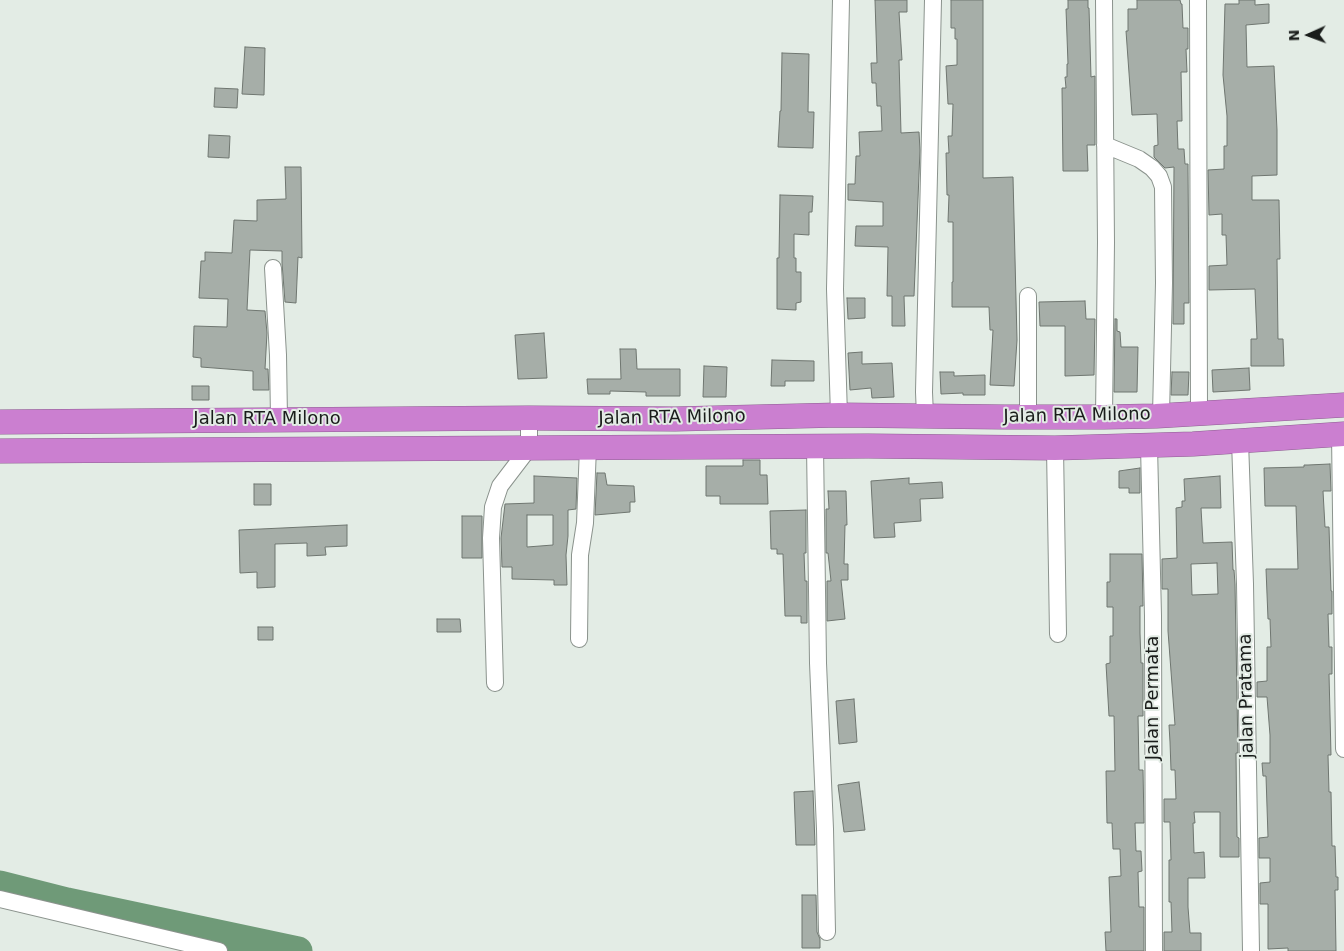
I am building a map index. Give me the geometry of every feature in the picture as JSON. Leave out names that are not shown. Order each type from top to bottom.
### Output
[{"type":"highway","name":"Jalan RTA Milono","points":[[0,422],[279,419],[675,419],[838,415],[1028,418],[1161,415],[1344,405]]},
{"type":"highway","points":[[868,416],[868,446]]},
{"type":"highway","name":"Jalan RTA Milono","points":[[0,451],[815,446],[1055,448],[1149,446],[1342,434]]},
{"type":"street","points":[[838,415],[835,289],[841,0]]},
{"type":"street","points":[[926,416],[924,392],[933,0]]},
{"type":"street","points":[[1104,0],[1104,417]]},
{"type":"street","points":[[1198,0],[1199,413]]},
{"type":"street","points":[[1105,145],[1139,159],[1152,168],[1159,176],[1163,187],[1164,283],[1161,415]]},
{"type":"street","points":[[273,268],[278,355],[279,419]]},
{"type":"street","points":[[1028,296],[1028,418]]},
{"type":"street","points":[[495,683],[491,538],[493,507],[500,486],[529,448],[529,418]]},
{"type":"street","points":[[1342,434],[1344,749]]},
{"type":"street","name":"jalan Pratama","points":[[1240,441],[1245,584],[1251,951]]},
{"type":"street","points":[[815,446],[818,663],[826,829],[828,932]]},
{"type":"street","name":"Jalan Permata","points":[[1149,446],[1154,951]]},
{"type":"street","points":[[579,639],[580,554],[585,523],[588,448]]},
{"type":"street","points":[[1055,448],[1058,634]]},
{"type":"street","points":[[0,899],[191,947],[219,951]]},
{"type":"building","points":[[875,0],[907,0],[907,12],[899,12],[902,60],[899,60],[901,133],[919,132],[920,150],[914,296],[904,296],[905,326],[892,326],[892,296],[887,296],[888,247],[855,246],[856,226],[883,226],[883,202],[848,200],[848,184],[855,184],[856,156],[860,156],[859,132],[882,131],[881,106],[877,106],[876,83],[872,83],[871,63],[877,63]]},
{"type":"building","points":[[951,0],[983,0],[983,178],[1013,177],[1017,340],[1014,386],[990,385],[993,330],[990,330],[989,307],[952,307],[953,222],[948,222],[949,195],[947,195],[946,153],[949,153],[948,136],[952,136],[953,104],[948,104],[946,66],[957,65],[957,39],[955,39],[955,28],[951,28]]},
{"type":"building","points":[[1068,0],[1088,0],[1089,8],[1091,77],[1095,76],[1095,145],[1087,145],[1088,171],[1063,171],[1062,88],[1066,88],[1065,77],[1067,77],[1068,64],[1066,9],[1068,9]]},
{"type":"building","points":[[1137,0],[1180,0],[1182,4],[1183,28],[1188,28],[1188,49],[1186,49],[1187,72],[1181,72],[1182,121],[1177,121],[1178,149],[1184,149],[1185,164],[1188,164],[1189,303],[1184,303],[1184,324],[1173,324],[1174,167],[1165,168],[1154,157],[1154,146],[1158,145],[1157,114],[1132,115],[1126,31],[1128,31],[1128,9],[1137,9]]},
{"type":"building","points":[[1239,0],[1255,0],[1255,5],[1269,4],[1269,23],[1246,25],[1247,67],[1274,66],[1277,175],[1252,176],[1252,200],[1279,200],[1280,259],[1277,259],[1278,339],[1283,339],[1284,366],[1251,366],[1251,339],[1257,339],[1255,289],[1209,290],[1209,266],[1227,265],[1226,235],[1222,235],[1222,214],[1209,215],[1208,170],[1224,169],[1224,146],[1227,146],[1227,116],[1223,75],[1225,4],[1239,4]]},
{"type":"building","points":[[245,47],[265,48],[264,95],[242,94]]},
{"type":"building","points":[[782,53],[809,54],[808,112],[814,112],[813,148],[778,147]]},
{"type":"building","points":[[215,88],[238,89],[237,108],[214,107]]},
{"type":"building","points":[[209,135],[230,136],[229,158],[208,157]]},
{"type":"building","points":[[285,167],[301,167],[302,258],[298,257],[296,303],[285,302],[282,251],[250,250],[247,310],[265,311],[267,333],[265,369],[268,369],[269,390],[253,390],[253,371],[201,367],[201,358],[193,357],[194,326],[227,327],[228,299],[199,298],[201,261],[205,261],[205,252],[232,253],[234,220],[257,221],[257,200],[286,199]]},
{"type":"building","points":[[780,195],[813,196],[812,212],[809,212],[809,235],[794,234],[796,272],[801,272],[801,302],[796,303],[796,310],[777,309]]},
{"type":"building","points":[[847,298],[865,298],[865,318],[848,319]]},
{"type":"building","points":[[1085,301],[1086,319],[1095,319],[1094,375],[1065,376],[1065,326],[1040,326],[1039,302]]},
{"type":"building","points":[[1115,319],[1117,319],[1117,331],[1120,332],[1121,347],[1138,347],[1137,392],[1114,392]]},
{"type":"building","points":[[544,333],[547,378],[518,379],[515,335]]},
{"type":"building","points":[[620,349],[636,349],[637,369],[680,369],[680,396],[646,396],[646,392],[610,391],[610,394],[588,394],[587,379],[621,379]]},
{"type":"building","points":[[862,352],[862,364],[892,363],[894,397],[872,398],[871,388],[850,390],[848,353]]},
{"type":"building","points":[[772,360],[814,361],[814,381],[785,381],[785,386],[771,386]]},
{"type":"building","points":[[704,366],[727,367],[726,397],[703,397]]},
{"type":"building","points":[[1249,368],[1250,390],[1213,392],[1212,370]]},
{"type":"building","points":[[940,372],[954,372],[954,376],[985,375],[985,395],[941,394]]},
{"type":"building","points":[[1172,372],[1189,372],[1188,395],[1171,395]]},
{"type":"building","points":[[192,386],[209,386],[209,400],[192,400]]},
{"type":"building","points":[[743,460],[760,460],[760,475],[767,475],[768,504],[720,504],[720,496],[706,496],[706,466],[743,466]]},
{"type":"building","points":[[1330,464],[1331,491],[1323,491],[1325,527],[1329,527],[1332,591],[1332,614],[1328,614],[1329,647],[1332,647],[1332,674],[1329,674],[1331,755],[1328,755],[1332,846],[1335,846],[1336,877],[1338,877],[1338,890],[1335,890],[1336,951],[1288,951],[1288,948],[1268,949],[1268,904],[1260,904],[1260,883],[1270,882],[1270,858],[1259,858],[1259,838],[1268,837],[1266,776],[1263,776],[1262,763],[1270,763],[1270,735],[1267,697],[1257,697],[1257,682],[1267,681],[1267,647],[1271,647],[1266,569],[1298,569],[1296,506],[1265,506],[1264,468]]},
{"type":"building","points":[[1140,468],[1140,493],[1129,493],[1129,488],[1119,488],[1119,471]]},
{"type":"building","points":[[597,473],[605,473],[607,485],[634,486],[635,502],[630,502],[630,512],[595,515]]},
{"type":"building","points":[[534,476],[577,478],[576,509],[568,510],[567,585],[554,585],[554,580],[512,579],[512,567],[502,567],[501,538],[505,504],[534,503]],"holes":[[[527,515],[553,515],[553,545],[527,547]]]},
{"type":"building","points":[[1220,476],[1221,508],[1201,508],[1203,543],[1232,542],[1235,584],[1238,753],[1236,753],[1237,837],[1239,838],[1239,857],[1220,857],[1220,812],[1194,812],[1194,853],[1204,852],[1205,878],[1188,878],[1188,907],[1190,933],[1201,933],[1201,951],[1164,951],[1164,932],[1172,932],[1171,902],[1169,902],[1170,822],[1164,822],[1164,799],[1176,799],[1175,770],[1171,770],[1169,725],[1175,725],[1168,631],[1168,589],[1162,589],[1162,559],[1177,558],[1176,508],[1182,507],[1182,501],[1185,501],[1184,479]],"holes":[[[1217,563],[1218,594],[1192,595],[1191,564]]]},
{"type":"building","points":[[909,478],[909,484],[942,482],[943,498],[920,499],[921,521],[894,523],[895,537],[874,538],[871,481]]},
{"type":"building","points":[[254,484],[271,484],[271,505],[254,505]]},
{"type":"building","points":[[828,491],[846,491],[847,525],[845,525],[844,564],[848,564],[848,580],[841,580],[845,619],[827,621],[827,581],[831,581],[828,553],[826,553],[826,509],[829,509]]},
{"type":"building","points":[[806,510],[806,553],[804,553],[805,581],[807,581],[807,623],[801,623],[801,616],[785,616],[783,554],[777,554],[777,549],[771,549],[770,511]]},
{"type":"building","points":[[462,516],[482,516],[482,558],[462,558]]},
{"type":"building","points":[[347,525],[347,546],[325,547],[326,555],[307,556],[307,543],[275,544],[275,587],[257,588],[257,572],[240,573],[239,530]]},
{"type":"building","points":[[1110,554],[1142,554],[1143,606],[1140,606],[1140,633],[1141,663],[1143,663],[1143,716],[1138,716],[1139,770],[1143,770],[1144,823],[1135,823],[1136,851],[1141,851],[1142,871],[1138,872],[1139,907],[1144,907],[1144,951],[1106,951],[1105,932],[1111,932],[1109,877],[1121,876],[1120,849],[1113,849],[1112,823],[1107,823],[1106,771],[1115,771],[1114,716],[1109,716],[1106,664],[1110,663],[1110,636],[1113,636],[1113,607],[1107,607],[1107,582],[1110,582]]},
{"type":"building","points":[[437,619],[460,619],[461,632],[437,632]]},
{"type":"building","points":[[258,627],[273,627],[273,640],[258,640]]},
{"type":"building","points":[[854,699],[857,742],[839,744],[836,701]]},
{"type":"building","points":[[859,782],[865,830],[844,832],[838,785]]},
{"type":"building","points":[[813,791],[815,845],[796,845],[794,792]]},
{"type":"building","points":[[802,895],[816,895],[817,932],[820,939],[820,948],[802,948]]},
{"type":"waterway","points":[[0,885],[67,902],[298,951]]}]
